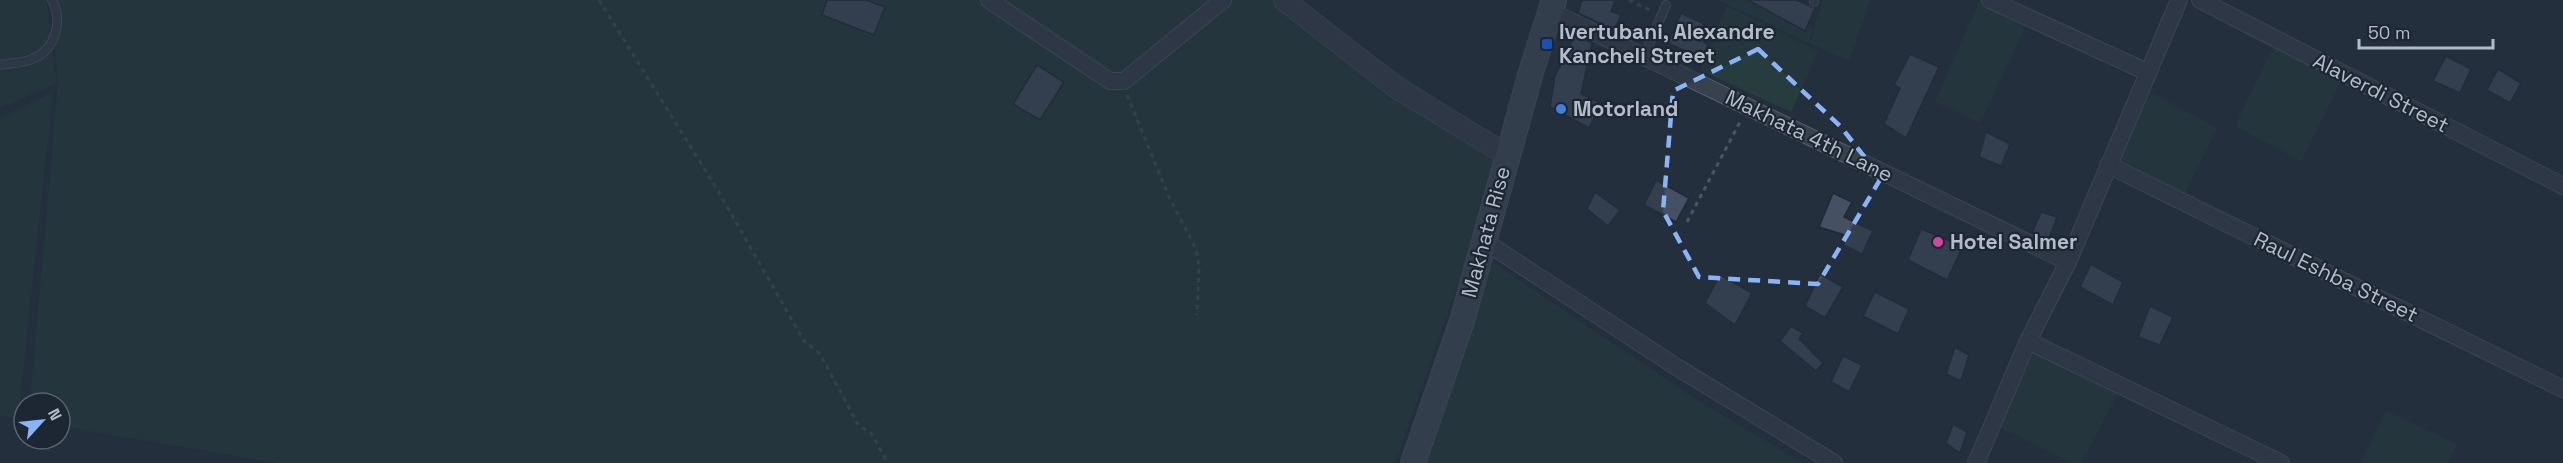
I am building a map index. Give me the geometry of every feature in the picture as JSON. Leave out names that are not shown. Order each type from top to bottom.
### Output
[{"type":"main road","name":"Makhata Rise","points":[[1413,463],[1462,321],[1507,155],[1552,5]]},
{"type":"street","points":[[989,0],[1110,81],[1124,81],[1223,0]]},
{"type":"street","points":[[1284,0],[1397,88],[1507,155]]},
{"type":"street","points":[[1990,0],[2147,72]]},
{"type":"street","points":[[1976,463],[2028,341],[2068,262],[2179,0]]},
{"type":"street","name":"Alaverdi Street","points":[[2200,0],[2563,186]]},
{"type":"street","name":"Makhata 4th Lane","points":[[1552,5],[1644,56],[2068,262]]},
{"type":"street","name":"Raul Eshba Street","points":[[2108,165],[2563,390]]},
{"type":"street","points":[[1484,240],[1675,366],[1834,463]]},
{"type":"street","points":[[2028,341],[2281,463]]},
{"type":"lane","points":[[0,65],[33,59],[51,45],[57,31],[58,12],[52,0]]},
{"type":"lane","points":[[1644,56],[1666,5]]},
{"type":"path","points":[[599,0],[717,189],[804,341],[820,354],[858,426],[871,433],[888,463]]},
{"type":"path","points":[[1629,0],[1662,15]]},
{"type":"path","points":[[1124,81],[1129,105],[1169,197],[1196,249],[1199,267],[1197,315]]},
{"type":"path","points":[[1687,222],[1748,105]]},
{"type":"highlighted area","points":[[1758,49],[1841,127],[1881,178],[1818,284],[1699,277],[1663,211],[1673,91]]},
{"type":"green space","points":[[0,0],[47,0],[57,83],[0,108]]},
{"type":"green space","points":[[51,0],[1294,0],[1506,147],[1395,463],[277,463],[72,428],[72,391],[31,391],[58,83]]},
{"type":"green space","points":[[1719,0],[1750,0],[1813,30],[1808,43]]},
{"type":"green space","points":[[1823,0],[1870,0],[1849,61],[1810,43]]},
{"type":"green space","points":[[1980,0],[1986,0],[2029,19],[1980,123],[1935,102]]},
{"type":"green space","points":[[1727,6],[1818,51],[1791,112],[1700,70]]},
{"type":"green space","points":[[2275,43],[2342,79],[2301,161],[2235,126]]},
{"type":"green space","points":[[2144,89],[2217,128],[2184,195],[2114,161]]},
{"type":"green space","points":[[53,92],[21,391],[12,391],[12,418],[0,415],[0,118]]},
{"type":"green space","points":[[1486,258],[1695,399],[1802,463],[1422,463]]},
{"type":"green space","points":[[2034,351],[2119,391],[2081,463],[2073,463],[2000,427]]},
{"type":"green space","points":[[2386,411],[2457,444],[2448,463],[2361,463]]},
{"type":"building","points":[[827,0],[866,0],[885,7],[874,35],[822,15]]},
{"type":"building","points":[[1582,0],[1615,0],[1611,11],[1621,15],[1614,30],[1578,13]]},
{"type":"building","points":[[1748,0],[1796,0],[1815,8],[1805,31]]},
{"type":"building","points":[[1681,13],[1704,24],[1697,40],[1708,44],[1702,59],[1668,43]]},
{"type":"building","points":[[1575,35],[1592,43],[1581,94],[1601,103],[1589,128],[1550,107],[1555,76]]},
{"type":"building","points":[[1910,54],[1939,67],[1906,138],[1884,124],[1900,88],[1894,85]]},
{"type":"building","points":[[2446,56],[2471,69],[2460,93],[2433,81]]},
{"type":"building","points":[[1037,65],[1064,82],[1040,120],[1013,104]]},
{"type":"building","points":[[2498,69],[2521,83],[2510,103],[2487,90]]},
{"type":"building","points":[[1986,132],[2010,144],[2001,166],[1979,157]]},
{"type":"building","points":[[1656,180],[1689,198],[1676,222],[1644,205]]},
{"type":"building","points":[[1595,192],[1620,210],[1608,226],[1587,209]]},
{"type":"building","points":[[1833,193],[1852,202],[1844,217],[1873,231],[1862,254],[1843,245],[1848,236],[1819,227]]},
{"type":"building","points":[[2041,212],[2057,217],[2048,241],[2032,233]]},
{"type":"building","points":[[1921,229],[1963,246],[1947,280],[1908,260]]},
{"type":"building","points":[[2091,264],[2123,282],[2113,305],[2080,287]]},
{"type":"building","points":[[1820,274],[1843,287],[1825,318],[1805,306]]},
{"type":"building","points":[[1720,275],[1752,293],[1735,325],[1705,303]]},
{"type":"building","points":[[1875,292],[1909,309],[1898,334],[1863,316]]},
{"type":"building","points":[[2150,306],[2173,317],[2160,345],[2138,337]]},
{"type":"building","points":[[1791,326],[1803,333],[1799,339],[1823,363],[1816,371],[1780,341]]},
{"type":"building","points":[[1955,347],[1969,355],[1961,381],[1946,374]]},
{"type":"building","points":[[1843,356],[1862,365],[1849,392],[1831,382]]},
{"type":"building","points":[[1953,424],[1967,432],[1960,453],[1946,443]]},
{"type":"place","name":"Ivertubani, Alexandre Kancheli Street","points":[[1547,44]]},
{"type":"place","name":"Motorland","points":[[1561,109]]},
{"type":"place","name":"Hotel Salmer","points":[[1938,242]]}]
